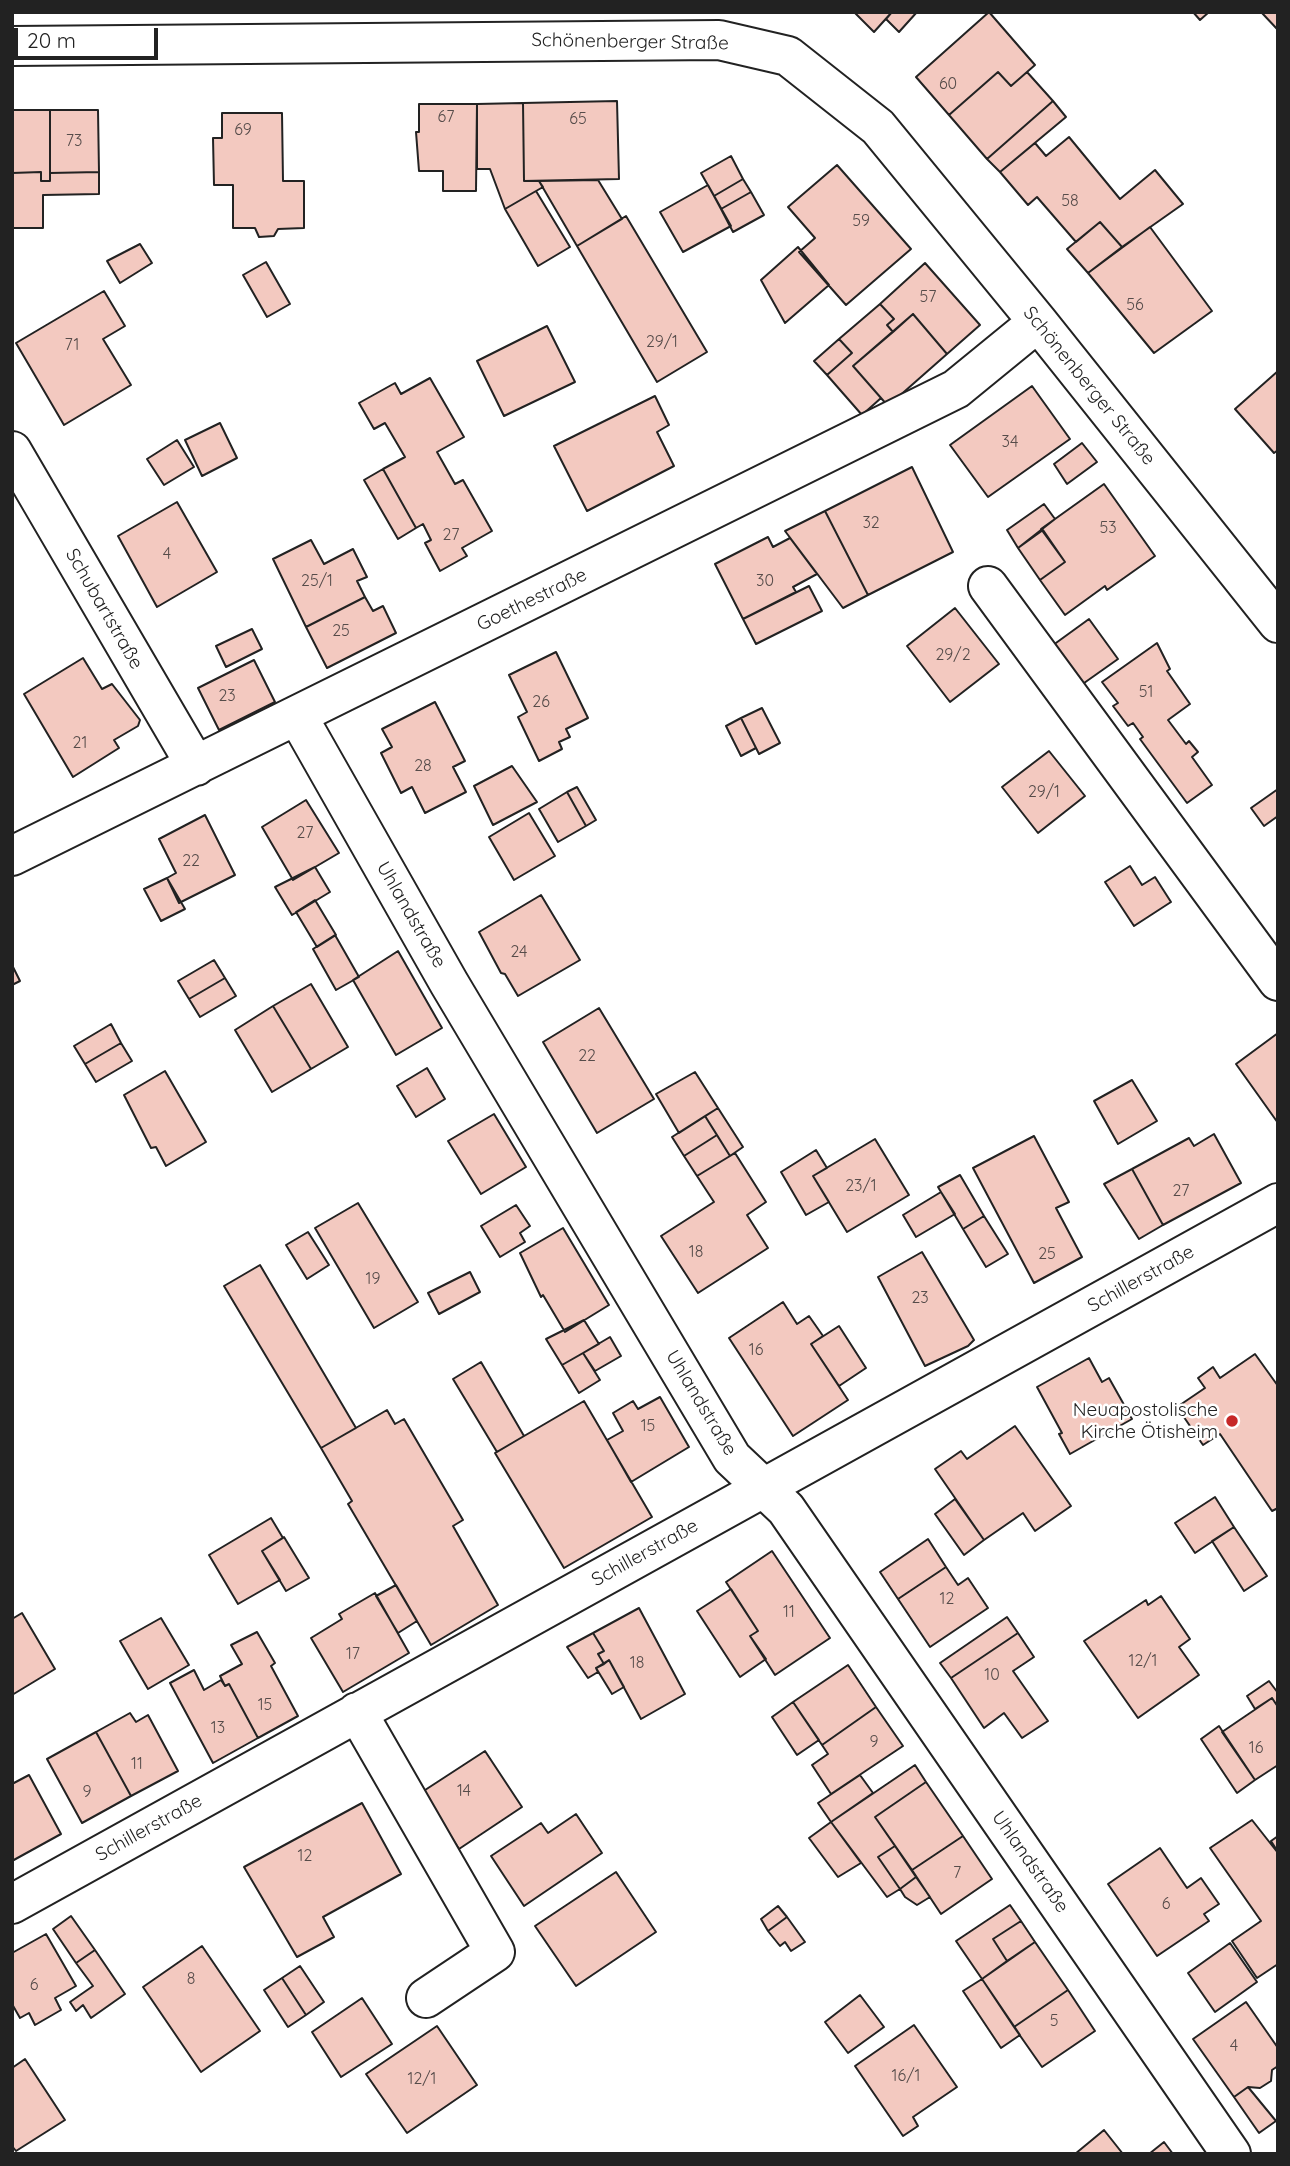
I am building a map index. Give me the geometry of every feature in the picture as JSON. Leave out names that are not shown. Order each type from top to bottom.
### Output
[{"type":"street","name":"Schönenberger Straße","points":[[12,46],[719,26],[788,56],[878,127],[1038,322],[1278,623]]},
{"type":"street","name":"Goethestraße","points":[[12,856],[957,389],[1038,322]]},
{"type":"street","name":"Schubartstraße","points":[[12,451],[197,766]]},
{"type":"street","points":[[988,586],[1278,981]]},
{"type":"street","name":"Uhlandstraße","points":[[298,717],[449,983],[732,1458],[786,1510],[1231,2154]]},
{"type":"street","name":"Schillerstraße","points":[[12,1904],[1278,1203]]},
{"type":"street","points":[[357,1712],[495,1952],[426,1998]]},
{"type":"building","points":[[854,12],[892,12],[874,32]]},
{"type":"building","points":[[892,12],[917,12],[899,32],[886,19]]},
{"type":"building","points":[[989,12],[1035,65],[1011,86],[998,72],[949,115],[916,77]]},
{"type":"building","points":[[1193,12],[1209,12],[1200,20]]},
{"type":"building","points":[[1278,12],[1278,30],[1262,13]]},
{"type":"building","points":[[998,72],[1011,86],[1027,72],[1053,101],[987,159],[949,115]]},
{"type":"building","points":[[617,101],[619,179],[524,181],[523,103]]},
{"type":"building","points":[[1053,101],[1066,117],[1000,172],[987,159]]},
{"type":"building","points":[[523,103],[524,181],[539,181],[543,187],[505,209],[490,169],[477,169],[477,104]]},
{"type":"building","points":[[419,104],[477,104],[476,191],[443,191],[443,171],[419,171],[416,132],[419,132]]},
{"type":"building","points":[[12,110],[50,110],[50,181],[41,181],[41,172],[12,173]]},
{"type":"building","points":[[50,110],[98,110],[99,172],[50,173]]},
{"type":"building","points":[[222,113],[282,113],[283,181],[304,181],[304,228],[278,229],[274,236],[259,237],[255,228],[233,228],[233,185],[214,185],[213,138],[222,138]]},
{"type":"building","points":[[1069,137],[1120,199],[1155,170],[1183,204],[1122,247],[1100,222],[1076,242],[1037,197],[1028,205],[1000,172],[1035,143],[1046,156]]},
{"type":"building","points":[[731,156],[743,179],[714,196],[701,173]]},
{"type":"building","points":[[837,165],[911,249],[846,305],[799,252],[815,238],[788,207]]},
{"type":"building","points":[[41,172],[41,181],[50,181],[50,173],[99,172],[99,194],[43,195],[43,228],[12,228],[12,173]]},
{"type":"building","points":[[743,179],[751,192],[721,209],[714,196]]},
{"type":"building","points":[[598,180],[622,219],[577,246],[539,181]]},
{"type":"building","points":[[708,185],[731,226],[683,252],[660,212]]},
{"type":"building","points":[[536,191],[570,247],[538,266],[505,209]]},
{"type":"building","points":[[751,192],[764,215],[733,232],[721,209]]},
{"type":"building","points":[[626,216],[707,352],[657,382],[577,246]]},
{"type":"building","points":[[1100,222],[1122,247],[1088,273],[1067,249]]},
{"type":"building","points":[[1150,227],[1212,311],[1154,353],[1088,273]]},
{"type":"building","points":[[140,244],[152,263],[120,283],[107,261]]},
{"type":"building","points":[[798,247],[829,285],[785,323],[761,280]]},
{"type":"building","points":[[266,262],[290,304],[267,317],[243,275]]},
{"type":"building","points":[[925,263],[980,325],[947,354],[913,314],[893,332],[887,325],[894,319],[880,304]]},
{"type":"building","points":[[104,291],[125,326],[103,339],[131,385],[64,425],[16,343]]},
{"type":"building","points":[[880,304],[894,319],[887,325],[893,332],[853,366],[881,398],[862,415],[827,375],[852,353],[839,339]]},
{"type":"building","points":[[913,314],[947,354],[888,406],[853,366]]},
{"type":"building","points":[[547,326],[575,382],[504,416],[477,361]]},
{"type":"building","points":[[839,339],[852,353],[827,375],[814,361]]},
{"type":"building","points":[[1278,371],[1278,450],[1274,453],[1235,409]]},
{"type":"building","points":[[430,378],[464,437],[437,452],[455,484],[463,480],[492,531],[462,548],[467,556],[440,571],[425,543],[431,540],[423,524],[416,528],[383,469],[405,457],[385,423],[374,429],[359,403],[395,383],[401,394]]},
{"type":"building","points":[[1032,386],[1070,439],[988,497],[950,445]]},
{"type":"building","points":[[655,396],[669,425],[657,432],[674,466],[587,511],[554,446]]},
{"type":"building","points":[[220,423],[237,458],[202,476],[185,440]]},
{"type":"building","points":[[177,440],[194,467],[164,485],[147,459]]},
{"type":"building","points":[[1082,443],[1097,462],[1067,484],[1054,464]]},
{"type":"building","points":[[912,467],[953,552],[868,595],[825,511]]},
{"type":"building","points":[[383,469],[416,528],[398,539],[364,480]]},
{"type":"building","points":[[1104,484],[1155,556],[1107,590],[1105,586],[1065,615],[1040,580],[1065,562],[1041,529]]},
{"type":"building","points":[[177,502],[217,572],[157,607],[118,536]]},
{"type":"building","points":[[1044,504],[1055,519],[1018,548],[1007,530]]},
{"type":"building","points":[[825,511],[868,595],[843,608],[785,531]]},
{"type":"building","points":[[1043,530],[1065,562],[1040,580],[1018,548]]},
{"type":"building","points":[[768,537],[773,547],[790,538],[817,574],[793,587],[796,592],[743,619],[715,564]]},
{"type":"building","points":[[311,540],[324,564],[353,549],[367,577],[357,581],[365,597],[306,627],[273,559]]},
{"type":"building","points":[[809,586],[822,611],[756,644],[743,619]]},
{"type":"building","points":[[365,597],[373,611],[383,606],[396,633],[327,668],[306,627]]},
{"type":"building","points":[[955,608],[999,664],[950,702],[907,646]]},
{"type":"building","points":[[1089,619],[1118,659],[1077,688],[1049,648]]},
{"type":"building","points":[[252,629],[262,649],[226,667],[216,646]]},
{"type":"building","points":[[1157,643],[1170,669],[1167,671],[1190,704],[1168,720],[1186,744],[1189,741],[1198,752],[1192,757],[1212,785],[1187,803],[1140,739],[1143,737],[1133,723],[1128,726],[1113,706],[1118,703],[1102,682]]},
{"type":"building","points":[[556,652],[588,718],[566,729],[570,737],[559,742],[562,749],[539,761],[518,717],[527,712],[509,675]]},
{"type":"building","points":[[83,658],[102,689],[112,684],[140,720],[138,726],[114,740],[119,748],[73,777],[24,694]]},
{"type":"building","points":[[254,660],[275,702],[219,730],[198,688]]},
{"type":"building","points":[[435,702],[465,761],[453,767],[466,792],[425,813],[412,787],[401,793],[381,753],[392,747],[382,729]]},
{"type":"building","points":[[762,708],[780,743],[759,754],[741,718]]},
{"type":"building","points":[[741,718],[756,748],[741,756],[726,726]]},
{"type":"building","points":[[1049,751],[1085,796],[1038,833],[1002,787]]},
{"type":"building","points":[[512,766],[537,802],[493,825],[474,786]]},
{"type":"building","points":[[577,787],[596,820],[586,826],[567,792]]},
{"type":"building","points":[[1278,789],[1278,816],[1264,826],[1251,808]]},
{"type":"building","points":[[567,792],[586,826],[558,842],[539,809]]},
{"type":"building","points":[[306,800],[339,853],[293,880],[262,827]]},
{"type":"building","points":[[529,813],[555,856],[514,880],[489,837]]},
{"type":"building","points":[[205,815],[235,875],[179,903],[167,878],[176,873],[159,839]]},
{"type":"building","points":[[1130,866],[1142,885],[1155,877],[1171,902],[1134,926],[1105,882]]},
{"type":"building","points":[[315,867],[330,892],[292,915],[275,887]]},
{"type":"building","points":[[167,878],[185,909],[161,921],[144,889]]},
{"type":"building","points":[[541,895],[580,960],[518,996],[505,974],[501,973],[479,932]]},
{"type":"building","points":[[315,900],[336,935],[317,947],[296,912]]},
{"type":"building","points":[[335,935],[359,977],[336,990],[313,949]]},
{"type":"building","points":[[398,951],[442,1028],[396,1055],[353,980]]},
{"type":"building","points":[[214,960],[225,978],[189,999],[178,981]]},
{"type":"building","points":[[12,965],[20,981],[12,985]]},
{"type":"building","points":[[225,978],[236,996],[200,1017],[189,999]]},
{"type":"building","points":[[311,984],[348,1047],[311,1069],[273,1006]]},
{"type":"building","points":[[273,1006],[311,1069],[272,1092],[235,1030]]},
{"type":"building","points":[[599,1008],[654,1099],[597,1133],[543,1042]]},
{"type":"building","points":[[111,1024],[121,1043],[85,1064],[74,1046]]},
{"type":"building","points":[[1278,1033],[1278,1123],[1236,1064]]},
{"type":"building","points":[[121,1043],[132,1061],[96,1082],[85,1064]]},
{"type":"building","points":[[427,1068],[445,1099],[416,1117],[397,1086]]},
{"type":"building","points":[[165,1071],[206,1142],[166,1166],[156,1147],[151,1148],[124,1095]]},
{"type":"building","points":[[695,1072],[718,1108],[679,1133],[656,1094]]},
{"type":"building","points":[[1132,1080],[1157,1121],[1118,1144],[1094,1101]]},
{"type":"building","points":[[718,1108],[743,1147],[730,1156],[705,1116]]},
{"type":"building","points":[[494,1114],[526,1167],[481,1194],[448,1141]]},
{"type":"building","points":[[705,1116],[717,1135],[684,1156],[672,1137]]},
{"type":"building","points":[[1214,1134],[1241,1183],[1163,1225],[1132,1169],[1189,1138],[1194,1146]]},
{"type":"building","points":[[717,1135],[730,1156],[697,1176],[684,1156]]},
{"type":"building","points":[[1034,1136],[1069,1202],[1056,1208],[1082,1257],[1034,1283],[973,1168]]},
{"type":"building","points":[[875,1139],[909,1195],[847,1232],[813,1176]]},
{"type":"building","points":[[816,1150],[827,1168],[813,1176],[829,1202],[806,1215],[781,1172]]},
{"type":"building","points":[[735,1153],[766,1202],[747,1215],[768,1248],[698,1293],[661,1236],[714,1202],[697,1176]]},
{"type":"building","points":[[1132,1169],[1163,1225],[1139,1239],[1104,1184]]},
{"type":"building","points":[[960,1175],[984,1216],[963,1229],[938,1187]]},
{"type":"building","points":[[941,1192],[955,1214],[916,1237],[903,1215]]},
{"type":"building","points":[[358,1203],[418,1302],[374,1328],[315,1228]]},
{"type":"building","points":[[516,1205],[530,1226],[520,1233],[525,1242],[500,1257],[481,1226]]},
{"type":"building","points":[[984,1216],[1008,1254],[986,1267],[963,1229]]},
{"type":"building","points":[[563,1228],[609,1305],[565,1332],[543,1295],[541,1297],[520,1253]]},
{"type":"building","points":[[308,1232],[329,1265],[307,1279],[286,1245]]},
{"type":"building","points":[[922,1252],[974,1340],[968,1346],[925,1366],[878,1277]]},
{"type":"building","points":[[260,1265],[356,1428],[321,1448],[224,1286]]},
{"type":"building","points":[[470,1272],[480,1292],[439,1314],[428,1293]]},
{"type":"building","points":[[783,1302],[797,1324],[809,1316],[823,1336],[811,1344],[848,1400],[793,1436],[729,1338]]},
{"type":"building","points":[[584,1320],[599,1344],[562,1365],[546,1339]]},
{"type":"building","points":[[839,1326],[866,1368],[839,1386],[811,1344]]},
{"type":"building","points":[[610,1337],[621,1356],[595,1371],[583,1353]]},
{"type":"building","points":[[583,1353],[600,1380],[579,1393],[562,1365]]},
{"type":"building","name":"Neuapostolische Kirche Ötisheim","points":[[1255,1354],[1278,1386],[1278,1508],[1272,1511],[1220,1434],[1203,1445],[1177,1407],[1205,1388],[1198,1378],[1213,1367],[1220,1378]]},
{"type":"building","points":[[1089,1358],[1102,1382],[1109,1378],[1132,1419],[1070,1454],[1059,1434],[1062,1433],[1037,1387]]},
{"type":"building","points":[[481,1362],[524,1436],[497,1452],[453,1379]]},
{"type":"building","points":[[660,1397],[689,1447],[631,1482],[607,1440],[623,1431],[613,1413],[633,1401],[638,1409]]},
{"type":"building","points":[[584,1401],[652,1517],[564,1568],[495,1453]]},
{"type":"building","points":[[387,1410],[395,1424],[404,1419],[463,1520],[453,1526],[498,1605],[431,1645],[348,1504],[352,1501],[321,1448]]},
{"type":"building","points":[[1015,1426],[1071,1506],[1035,1531],[1023,1513],[984,1540],[935,1469],[961,1451],[967,1459]]},
{"type":"building","points":[[1215,1497],[1234,1527],[1195,1553],[1175,1523]]},
{"type":"building","points":[[955,1499],[984,1540],[964,1555],[935,1514]]},
{"type":"building","points":[[271,1518],[283,1538],[262,1551],[280,1580],[238,1604],[209,1555]]},
{"type":"building","points":[[1234,1527],[1267,1576],[1244,1591],[1212,1541]]},
{"type":"building","points":[[284,1537],[309,1578],[286,1591],[262,1551]]},
{"type":"building","points":[[928,1539],[946,1567],[898,1599],[880,1572]]},
{"type":"building","points":[[772,1551],[830,1638],[775,1675],[750,1636],[758,1631],[726,1582]]},
{"type":"building","points":[[946,1567],[958,1585],[968,1578],[988,1608],[930,1647],[898,1599]]},
{"type":"building","points":[[396,1585],[417,1621],[398,1633],[376,1596]]},
{"type":"building","points":[[731,1589],[758,1631],[750,1636],[766,1659],[740,1677],[697,1611]]},
{"type":"building","points":[[375,1593],[409,1653],[343,1692],[311,1638],[342,1619],[339,1614]]},
{"type":"building","points":[[1161,1596],[1190,1639],[1179,1647],[1199,1675],[1138,1718],[1084,1641],[1146,1600],[1148,1605]]},
{"type":"building","points":[[639,1608],[685,1694],[641,1719],[609,1660],[604,1664],[598,1654],[604,1651],[593,1633]]},
{"type":"building","points":[[22,1613],[55,1669],[12,1695],[12,1619]]},
{"type":"building","points":[[1007,1617],[1018,1633],[951,1678],[940,1663]]},
{"type":"building","points":[[161,1618],[189,1665],[148,1689],[120,1641]]},
{"type":"building","points":[[257,1632],[275,1663],[271,1666],[298,1716],[258,1738],[229,1684],[225,1686],[220,1676],[242,1664],[231,1645]]},
{"type":"building","points":[[593,1633],[604,1651],[598,1654],[604,1664],[596,1668],[598,1672],[588,1678],[567,1647]]},
{"type":"building","points":[[1018,1633],[1034,1657],[1013,1671],[1048,1721],[1022,1738],[1004,1713],[984,1728],[951,1678]]},
{"type":"building","points":[[609,1660],[624,1687],[612,1694],[596,1668]]},
{"type":"building","points":[[848,1665],[876,1707],[822,1745],[793,1702]]},
{"type":"building","points":[[194,1670],[204,1690],[221,1680],[225,1686],[229,1684],[258,1738],[213,1763],[170,1683]]},
{"type":"building","points":[[1269,1681],[1278,1693],[1278,1707],[1272,1698],[1255,1709],[1247,1696]]},
{"type":"building","points":[[1272,1698],[1278,1707],[1278,1765],[1255,1780],[1222,1732]]},
{"type":"building","points":[[793,1702],[819,1740],[797,1755],[772,1717]]},
{"type":"building","points":[[876,1707],[903,1746],[831,1794],[812,1765],[828,1754],[822,1745]]},
{"type":"building","points":[[130,1713],[136,1722],[148,1715],[178,1771],[131,1796],[96,1732]]},
{"type":"building","points":[[1219,1726],[1255,1780],[1237,1793],[1201,1739]]},
{"type":"building","points":[[96,1732],[131,1796],[82,1823],[47,1759]]},
{"type":"building","points":[[485,1751],[522,1807],[459,1849],[422,1792]]},
{"type":"building","points":[[915,1765],[926,1782],[875,1817],[895,1846],[878,1857],[900,1889],[887,1897],[831,1822]]},
{"type":"building","points":[[29,1775],[61,1834],[12,1861],[12,1784]]},
{"type":"building","points":[[860,1775],[873,1793],[831,1822],[818,1803]]},
{"type":"building","points":[[926,1782],[963,1836],[912,1870],[875,1817]]},
{"type":"building","points":[[362,1803],[401,1874],[323,1917],[334,1937],[297,1957],[244,1867]]},
{"type":"building","points":[[576,1814],[602,1853],[524,1906],[491,1856],[541,1823],[548,1833]]},
{"type":"building","points":[[1252,1820],[1278,1853],[1278,1964],[1257,1978],[1232,1941],[1261,1921],[1210,1848]]},
{"type":"building","points":[[831,1822],[861,1863],[838,1877],[809,1838]]},
{"type":"building","points":[[963,1836],[992,1879],[941,1914],[912,1870]]},
{"type":"building","points":[[1278,1836],[1278,1852],[1271,1841]]},
{"type":"building","points":[[895,1846],[916,1877],[900,1889],[878,1857]]},
{"type":"building","points":[[1160,1848],[1187,1888],[1201,1878],[1219,1904],[1204,1914],[1209,1921],[1157,1956],[1108,1884]]},
{"type":"building","points":[[616,1872],[656,1932],[576,1986],[535,1926]]},
{"type":"building","points":[[916,1877],[930,1897],[917,1905],[905,1897],[900,1889]]},
{"type":"building","points":[[1010,1905],[1021,1921],[993,1939],[1007,1961],[982,1979],[956,1941]]},
{"type":"building","points":[[778,1906],[787,1917],[768,1931],[761,1919]]},
{"type":"building","points":[[71,1916],[95,1950],[76,1963],[53,1929]]},
{"type":"building","points":[[787,1917],[805,1942],[791,1951],[785,1942],[780,1946],[768,1931]]},
{"type":"building","points":[[1021,1921],[1035,1942],[1007,1961],[993,1939]]},
{"type":"building","points":[[46,1934],[76,1986],[55,1998],[61,2010],[35,2025],[29,2013],[20,2018],[12,2004],[12,1953]]},
{"type":"building","points":[[1035,1942],[1068,1990],[1014,2027],[982,1979]]},
{"type":"building","points":[[1230,1943],[1257,1982],[1215,2012],[1188,1973]]},
{"type":"building","points":[[202,1946],[260,2031],[201,2072],[143,1987]]},
{"type":"building","points":[[95,1950],[125,1994],[91,2018],[83,2005],[76,2011],[70,2002],[93,1986],[76,1963]]},
{"type":"building","points":[[300,1966],[324,2002],[306,2015],[282,1978]]},
{"type":"building","points":[[282,1978],[306,2015],[288,2027],[264,1990]]},
{"type":"building","points":[[982,1979],[1020,2035],[1001,2048],[963,1991]]},
{"type":"building","points":[[1068,1990],[1095,2031],[1042,2067],[1014,2027]]},
{"type":"building","points":[[860,1995],[884,2027],[848,2053],[825,2022]]},
{"type":"building","points":[[362,1998],[392,2044],[341,2077],[312,2032]]},
{"type":"building","points":[[1246,2002],[1278,2048],[1278,2066],[1272,2070],[1271,2081],[1260,2088],[1248,2087],[1234,2097],[1193,2039]]},
{"type":"building","points":[[914,2025],[957,2087],[913,2117],[918,2126],[903,2136],[855,2066]]},
{"type":"building","points":[[437,2026],[477,2085],[407,2133],[366,2074]]},
{"type":"building","points":[[25,2059],[65,2120],[16,2151],[12,2146],[12,2068]]},
{"type":"building","points":[[1248,2087],[1276,2121],[1259,2133],[1234,2097]]},
{"type":"building","points":[[1104,2130],[1123,2154],[1075,2154]]},
{"type":"building","points":[[1164,2142],[1173,2154],[1149,2154]]},
{"type":"place","name":"Neuapostolische Kirche Ötisheim","points":[[1232,1421]]}]
